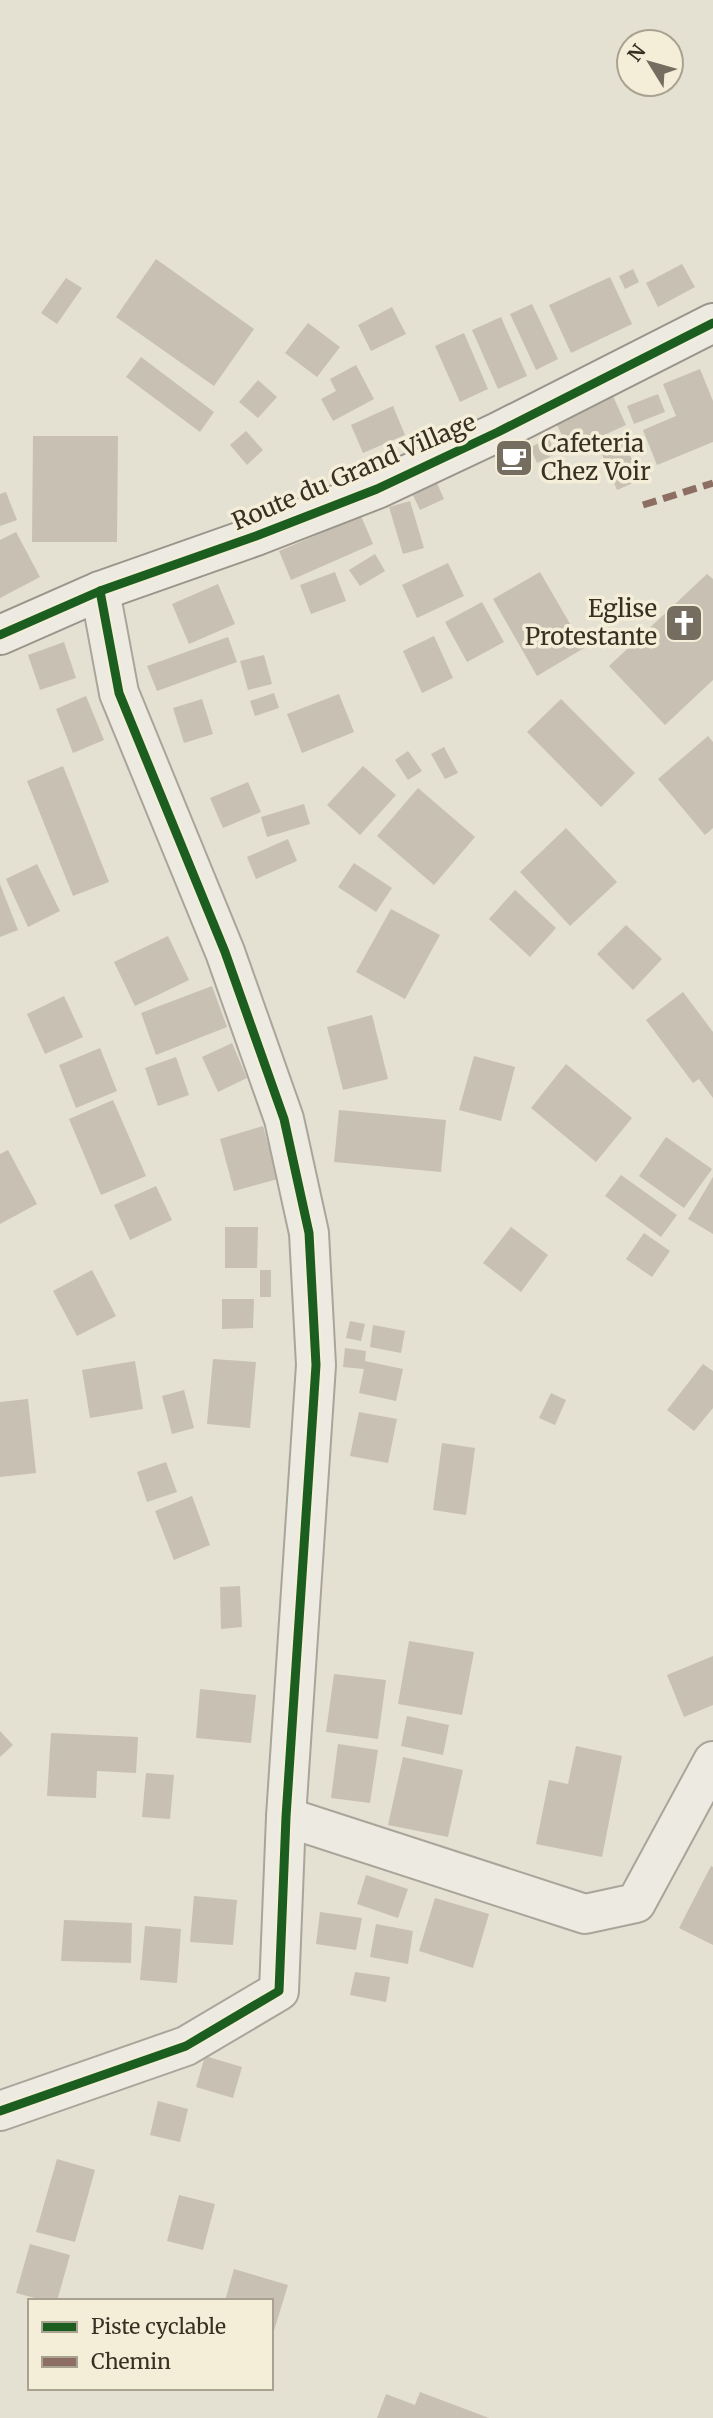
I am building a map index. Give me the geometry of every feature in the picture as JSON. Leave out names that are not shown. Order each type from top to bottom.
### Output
[{"type":"street","name":"Route du Grand Village","points":[[0,635],[100,591],[256,536],[377,489],[498,432],[713,323]]},
{"type":"street","points":[[0,2111],[186,2046],[279,1991],[286,1817],[316,1365],[310,1233],[284,1119],[225,952],[119,693],[100,591]]},
{"type":"street","points":[[286,1817],[585,1914],[636,1903],[713,1761]]},
{"type":"building","points":[[156,259],[254,329],[214,386],[116,317]]},
{"type":"building","points":[[682,264],[695,287],[658,307],[646,283]]},
{"type":"building","points":[[633,269],[639,282],[625,289],[619,276]]},
{"type":"building","points":[[610,277],[632,324],[571,353],[549,305]]},
{"type":"building","points":[[66,278],[82,288],[57,324],[41,313]]},
{"type":"building","points":[[532,304],[558,359],[536,370],[510,314]]},
{"type":"building","points":[[392,307],[406,334],[371,351],[358,325]]},
{"type":"building","points":[[501,317],[527,376],[498,389],[472,330]]},
{"type":"building","points":[[308,323],[340,347],[317,377],[285,353]]},
{"type":"building","points":[[464,333],[488,389],[460,402],[435,346]]},
{"type":"building","points":[[141,357],[214,412],[200,432],[126,377]]},
{"type":"building","points":[[356,365],[374,399],[333,421],[321,399],[336,391],[330,379]]},
{"type":"building","points":[[700,369],[713,401],[713,442],[657,465],[643,430],[676,416],[663,384]]},
{"type":"building","points":[[258,380],[277,397],[258,418],[239,402]]},
{"type":"building","points":[[658,394],[665,412],[634,424],[627,406]]},
{"type":"building","points":[[613,396],[626,425],[570,451],[556,423]]},
{"type":"building","points":[[393,406],[405,435],[363,453],[351,425]]},
{"type":"building","points":[[246,431],[263,450],[247,465],[230,445]]},
{"type":"building","points":[[33,436],[118,436],[117,542],[32,542]]},
{"type":"building","points":[[549,439],[556,454],[537,463],[530,447]]},
{"type":"building","points":[[625,442],[640,480],[617,490],[601,452]]},
{"type":"building","points":[[517,445],[524,465],[503,471],[497,451]]},
{"type":"building","points":[[436,481],[444,499],[420,510],[411,491]]},
{"type":"building","points":[[6,492],[17,520],[0,526],[0,494]]},
{"type":"building","points":[[410,501],[424,548],[403,554],[389,507]]},
{"type":"building","points":[[361,516],[373,544],[291,580],[279,551]]},
{"type":"building","points":[[16,532],[40,577],[0,598],[0,540]]},
{"type":"building","points":[[375,554],[385,571],[360,586],[349,570]]},
{"type":"building","points":[[448,563],[464,596],[417,618],[402,585]]},
{"type":"building","points":[[335,572],[346,601],[311,614],[300,585]]},
{"type":"building","points":[[540,572],[584,648],[537,676],[493,599]]},
{"type":"building","name":"Eglise Protestante","points":[[707,574],[713,579],[713,680],[665,725],[609,666]]},
{"type":"building","points":[[218,584],[235,624],[189,644],[172,604]]},
{"type":"building","points":[[482,602],[504,642],[467,662],[445,622]]},
{"type":"building","points":[[434,636],[453,678],[422,693],[403,651]]},
{"type":"building","points":[[228,637],[237,662],[157,691],[147,666]]},
{"type":"building","points":[[64,642],[76,678],[40,690],[28,655]]},
{"type":"building","points":[[264,655],[272,684],[248,690],[240,661]]},
{"type":"building","points":[[274,693],[279,708],[255,716],[250,701]]},
{"type":"building","points":[[339,694],[354,732],[302,753],[287,714]]},
{"type":"building","points":[[86,696],[104,740],[73,753],[56,709]]},
{"type":"building","points":[[202,699],[213,734],[184,743],[173,708]]},
{"type":"building","points":[[561,699],[635,773],[601,807],[527,732]]},
{"type":"building","points":[[708,736],[713,742],[713,828],[705,835],[658,779]]},
{"type":"building","points":[[444,747],[458,773],[445,779],[431,754]]},
{"type":"building","points":[[408,751],[422,771],[408,780],[395,760]]},
{"type":"building","points":[[63,766],[109,882],[73,896],[27,781]]},
{"type":"building","points":[[363,766],[396,795],[360,835],[327,805]]},
{"type":"building","points":[[248,782],[261,812],[223,828],[210,798]]},
{"type":"building","points":[[418,788],[475,837],[434,885],[377,836]]},
{"type":"building","points":[[304,804],[310,824],[267,837],[261,817]]},
{"type":"building","points":[[566,828],[617,882],[570,926],[520,872]]},
{"type":"building","points":[[288,839],[297,861],[256,879],[247,857]]},
{"type":"building","points":[[354,863],[392,888],[376,912],[338,887]]},
{"type":"building","points":[[37,864],[60,911],[28,927],[6,879]]},
{"type":"building","points":[[0,884],[18,930],[0,937]]},
{"type":"building","points":[[515,890],[556,928],[530,957],[489,919]]},
{"type":"building","points":[[391,909],[440,935],[405,999],[356,972]]},
{"type":"building","points":[[626,925],[662,959],[633,990],[597,954]]},
{"type":"building","points":[[168,936],[189,980],[135,1006],[114,962]]},
{"type":"building","points":[[212,986],[227,1027],[156,1055],[141,1013]]},
{"type":"building","points":[[683,992],[713,1032],[713,1098],[699,1079],[693,1083],[646,1020]]},
{"type":"building","points":[[64,996],[83,1037],[45,1054],[27,1014]]},
{"type":"building","points":[[372,1015],[388,1079],[343,1090],[327,1027]]},
{"type":"building","points":[[232,1043],[247,1078],[218,1092],[202,1057]]},
{"type":"building","points":[[100,1048],[117,1091],[76,1108],[59,1065]]},
{"type":"building","points":[[474,1056],[515,1067],[501,1121],[459,1110]]},
{"type":"building","points":[[176,1057],[189,1095],[158,1106],[145,1068]]},
{"type":"building","points":[[566,1064],[632,1118],[596,1162],[531,1108]]},
{"type":"building","points":[[113,1100],[146,1176],[101,1195],[69,1119]]},
{"type":"building","points":[[339,1110],[446,1120],[441,1172],[334,1162]]},
{"type":"building","points":[[263,1126],[278,1179],[234,1191],[220,1139]]},
{"type":"building","points":[[666,1137],[712,1169],[684,1208],[639,1176]]},
{"type":"building","points":[[8,1150],[37,1204],[0,1224],[0,1154]]},
{"type":"building","points":[[621,1175],[677,1215],[661,1237],[605,1196]]},
{"type":"building","points":[[713,1177],[713,1234],[688,1219]]},
{"type":"building","points":[[156,1186],[172,1220],[130,1240],[114,1205]]},
{"type":"building","points":[[225,1227],[258,1227],[257,1268],[225,1268]]},
{"type":"building","points":[[511,1227],[548,1255],[521,1292],[483,1263]]},
{"type":"building","points":[[644,1233],[670,1251],[652,1277],[626,1259]]},
{"type":"building","points":[[92,1270],[116,1316],[77,1336],[53,1291]]},
{"type":"building","points":[[260,1270],[271,1270],[271,1297],[260,1297]]},
{"type":"building","points":[[222,1299],[254,1299],[253,1328],[222,1329]]},
{"type":"building","points":[[350,1321],[365,1324],[361,1341],[346,1338]]},
{"type":"building","points":[[373,1325],[405,1331],[401,1353],[370,1347]]},
{"type":"building","points":[[345,1348],[366,1351],[365,1361],[403,1369],[396,1401],[359,1393],[364,1369],[343,1367]]},
{"type":"building","points":[[213,1359],[256,1362],[250,1428],[207,1424]]},
{"type":"building","points":[[135,1361],[143,1409],[90,1418],[82,1370]]},
{"type":"building","points":[[703,1364],[713,1371],[713,1408],[694,1431],[667,1410]]},
{"type":"building","points":[[184,1390],[194,1428],[172,1434],[162,1396]]},
{"type":"building","points":[[551,1393],[566,1400],[555,1425],[539,1418]]},
{"type":"building","points":[[28,1399],[36,1473],[0,1477],[0,1402]]},
{"type":"building","points":[[359,1412],[397,1419],[388,1463],[350,1456]]},
{"type":"building","points":[[442,1443],[475,1448],[466,1515],[433,1510]]},
{"type":"building","points":[[166,1462],[177,1492],[147,1502],[137,1472]]},
{"type":"building","points":[[192,1496],[210,1545],[174,1560],[155,1511]]},
{"type":"building","points":[[240,1586],[242,1627],[221,1629],[220,1587]]},
{"type":"building","points":[[409,1641],[474,1652],[462,1715],[398,1704]]},
{"type":"building","points":[[713,1656],[713,1705],[684,1717],[667,1675]]},
{"type":"building","points":[[334,1674],[386,1680],[378,1739],[326,1732]]},
{"type":"building","points":[[200,1689],[256,1695],[251,1743],[196,1738]]},
{"type":"building","points":[[407,1716],[449,1725],[443,1755],[401,1746]]},
{"type":"building","points":[[0,1731],[13,1745],[0,1757]]},
{"type":"building","points":[[51,1733],[138,1737],[136,1773],[97,1771],[96,1798],[47,1796]]},
{"type":"building","points":[[338,1744],[378,1750],[370,1803],[331,1798]]},
{"type":"building","points":[[576,1746],[622,1756],[602,1857],[536,1844],[549,1780],[568,1784]]},
{"type":"building","points":[[403,1757],[463,1770],[448,1837],[388,1825]]},
{"type":"building","points":[[146,1773],[174,1775],[170,1819],[142,1817]]},
{"type":"building","points":[[711,1866],[713,1867],[713,1945],[679,1928]]},
{"type":"building","points":[[366,1875],[408,1889],[398,1918],[357,1904]]},
{"type":"building","points":[[194,1896],[237,1900],[233,1945],[190,1942]]},
{"type":"building","points":[[435,1898],[489,1914],[473,1968],[419,1951]]},
{"type":"building","points":[[320,1912],[362,1918],[356,1950],[316,1944]]},
{"type":"building","points":[[64,1920],[132,1923],[131,1963],[61,1961]]},
{"type":"building","points":[[376,1924],[413,1931],[408,1964],[370,1957]]},
{"type":"building","points":[[145,1926],[181,1929],[177,1983],[140,1980]]},
{"type":"building","points":[[355,1972],[390,1977],[386,2002],[350,1995]]},
{"type":"building","points":[[205,2056],[242,2067],[233,2098],[196,2087]]},
{"type":"building","points":[[158,2101],[188,2109],[180,2142],[150,2135]]},
{"type":"building","points":[[57,2159],[95,2170],[75,2242],[36,2232]]},
{"type":"building","points":[[179,2195],[215,2204],[203,2250],[167,2241]]},
{"type":"building","points":[[30,2244],[70,2255],[58,2299],[38,2299],[16,2293]]},
{"type":"building","points":[[234,2269],[288,2285],[273,2334],[273,2299],[226,2299]]},
{"type":"building","points":[[420,2392],[489,2418],[377,2418],[386,2394],[415,2405]]},
{"type":"marked path","points":[[643,505],[713,483]]},
{"type":"cycle path","points":[[0,635],[100,591],[256,536],[377,489],[498,432],[713,323]]},
{"type":"cycle path","points":[[0,2111],[186,2046],[279,1991],[286,1817],[316,1365],[309,1233],[284,1119],[225,952],[119,693],[100,591]]},
{"type":"place","name":"Cafeteria Chez Voir","points":[[514,458]]},
{"type":"place","name":"Eglise Protestante","points":[[684,623]]}]
